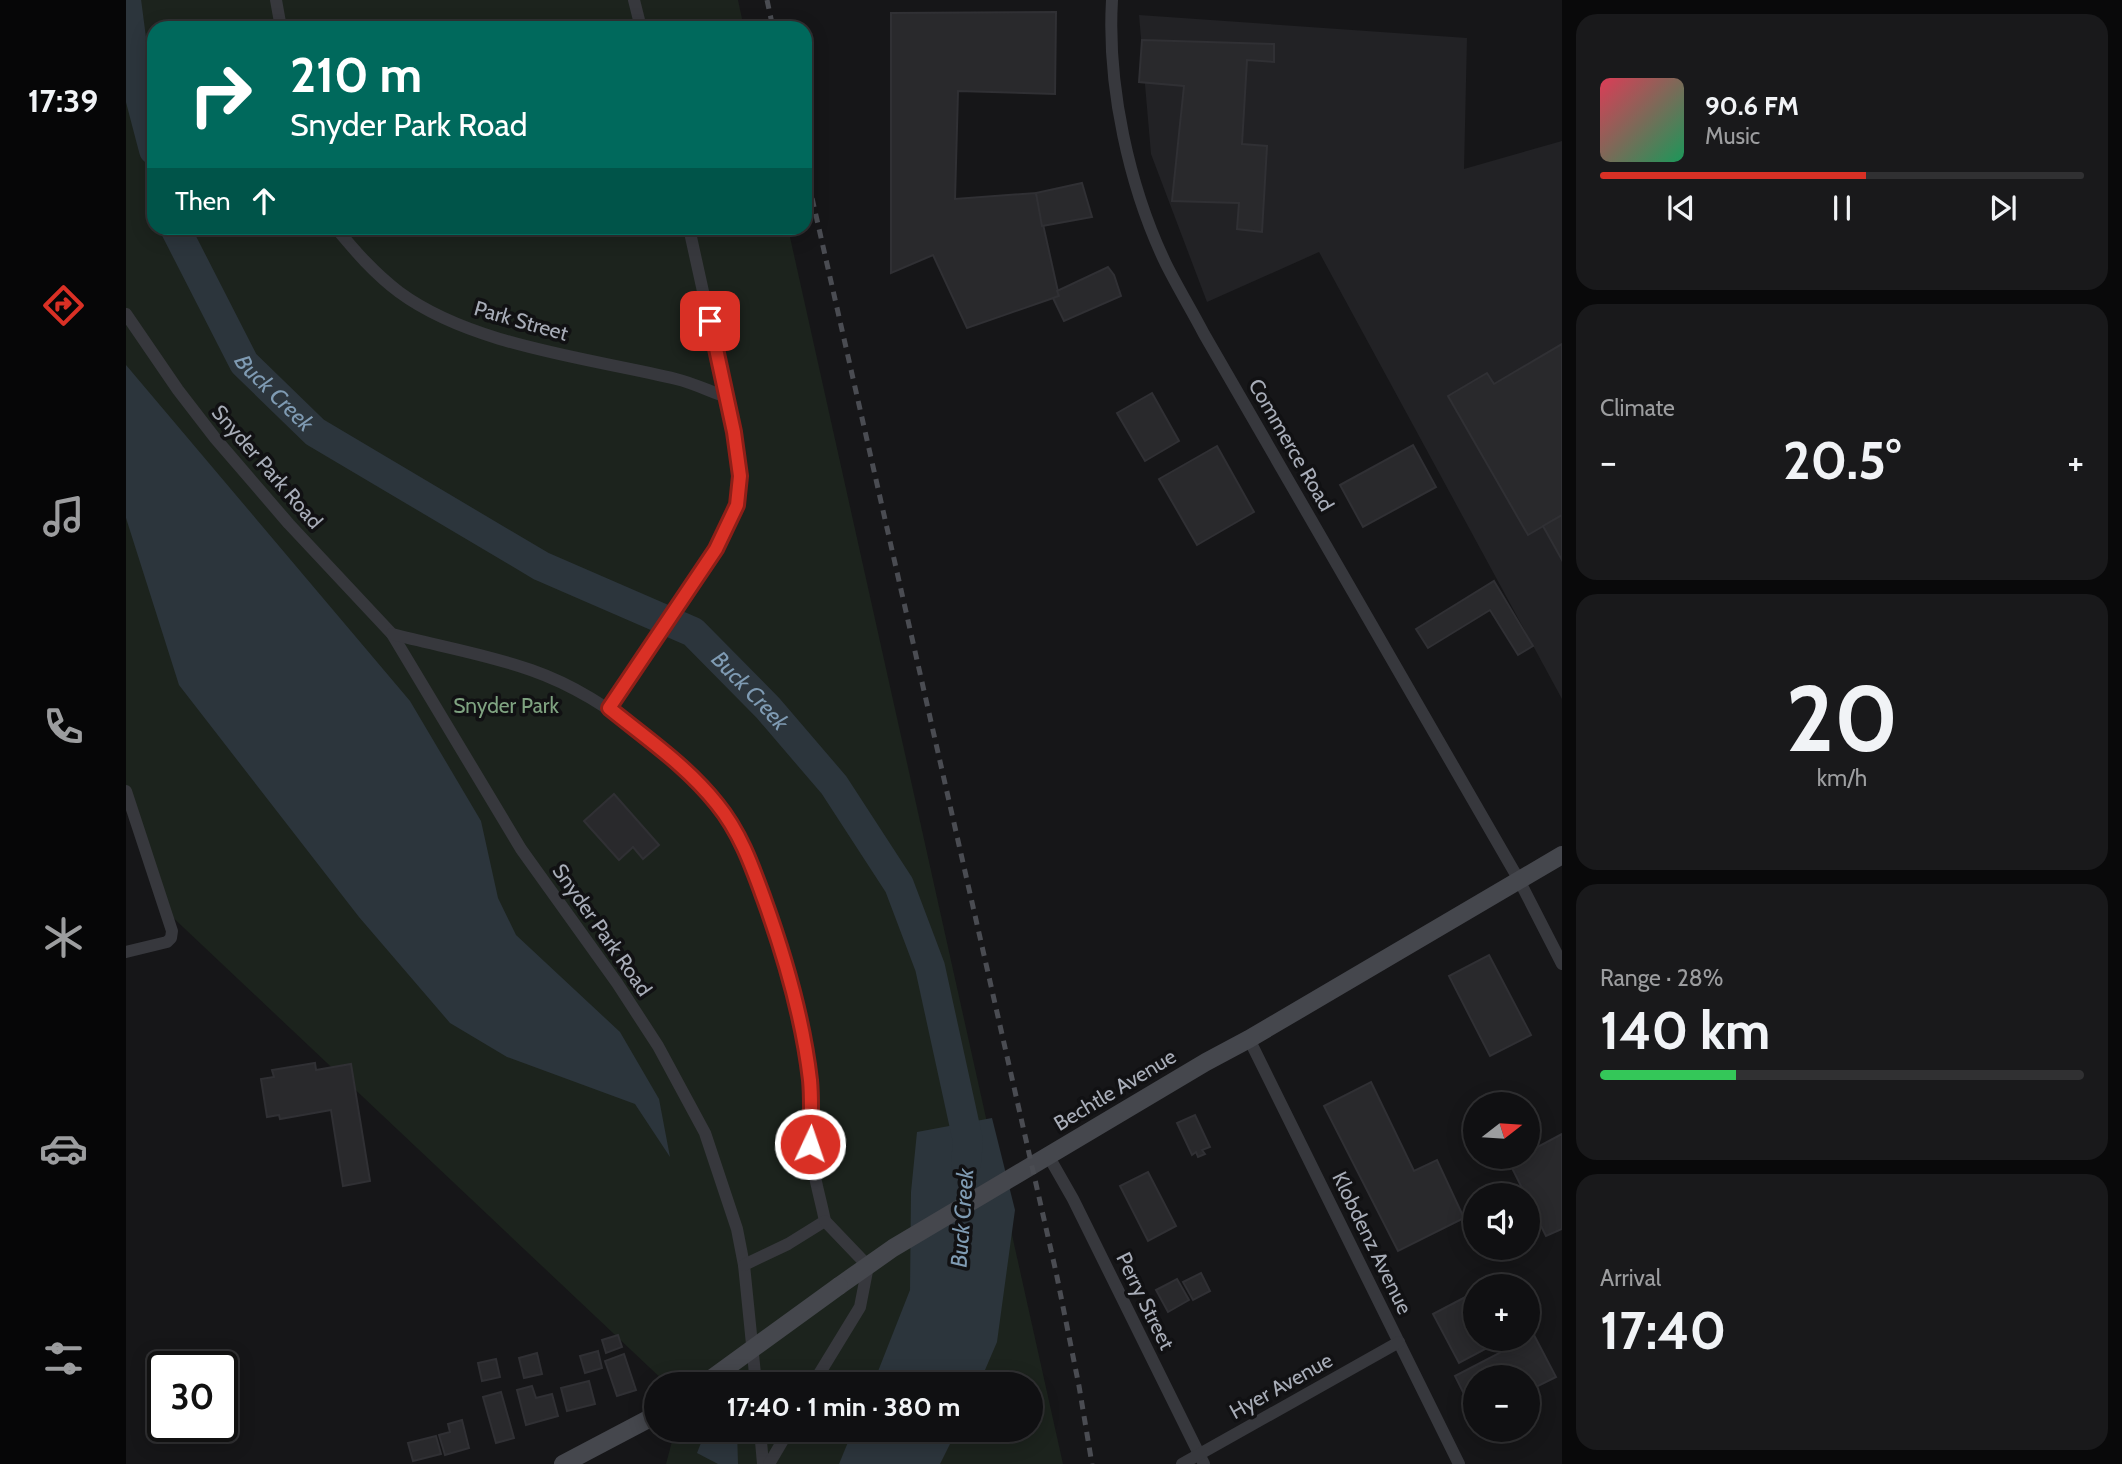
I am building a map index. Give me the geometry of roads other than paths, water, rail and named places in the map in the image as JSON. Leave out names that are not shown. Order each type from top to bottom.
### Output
[{"type":"main road","name":"Bechtle Avenue","points":[[721,1372],[893,1248],[1562,855]]},
{"type":"main road","points":[[563,1464],[644,1421]]},
{"type":"street","points":[[276,0],[280,21]]},
{"type":"street","points":[[634,0],[639,21]]},
{"type":"street","name":"Commerce Road","points":[[1112,0],[1112,49],[1121,122],[1140,194],[1166,264],[1519,880],[1562,964]]},
{"type":"street","name":"Park Street","points":[[342,235],[379,276],[402,294],[432,312],[466,327],[512,342],[679,379],[726,397]]},
{"type":"street","points":[[609,708],[716,549],[737,505],[740,476],[734,432],[691,235]]},
{"type":"street","name":"Snyder Park Road","points":[[126,314],[215,438],[289,524],[392,634],[521,849],[617,983],[690,1102],[718,1167],[737,1228],[744,1265],[755,1372]]},
{"type":"street","points":[[392,634],[492,657],[532,670],[572,687],[609,708],[697,781],[736,830],[776,930],[791,983],[810,1078],[810,1144],[825,1221],[868,1266],[860,1307],[820,1372]]},
{"type":"street","points":[[126,791],[172,931],[166,942],[126,953]]},
{"type":"street","name":"Klobdenz Avenue","points":[[1249,1039],[1459,1464]]},
{"type":"street","name":"Perry Street","points":[[1049,1157],[1073,1199],[1202,1459]]},
{"type":"street","points":[[744,1265],[788,1244],[825,1221]]},
{"type":"street","name":"Hyer Avenue","points":[[1182,1464],[1202,1459],[1399,1342]]},
{"type":"street","points":[[761,1442],[763,1464]]},
{"type":"street","points":[[769,1464],[782,1442]]},
{"type":"water","points":[[126,365],[410,701],[481,821],[498,898],[516,935],[620,1032],[659,1099],[670,1157],[635,1104],[507,1057],[450,1023],[359,917],[179,685],[126,518]]},
{"type":"water","points":[[992,1118],[1015,1210],[997,1342],[984,1372],[878,1372],[910,1290],[911,1192],[917,1132]]},
{"type":"water","points":[[701,1442],[737,1442],[738,1464],[718,1464],[697,1453]]},
{"type":"water","points":[[848,1442],[951,1442],[940,1464],[839,1464]]},
{"type":"waterway","name":"Buck Creek","points":[[126,0],[137,85],[147,123]]},
{"type":"waterway","name":"Buck Creek","points":[[179,235],[244,363],[315,432],[541,566],[693,632],[768,708],[834,785],[899,885],[930,967],[968,1141],[966,1163]]},
{"type":"railway","points":[[767,0],[772,21]]},
{"type":"railway","points":[[812,198],[1056,1272],[1092,1464]]},
{"type":"park label","name":"Snyder Park","points":[[506,706]]}]
